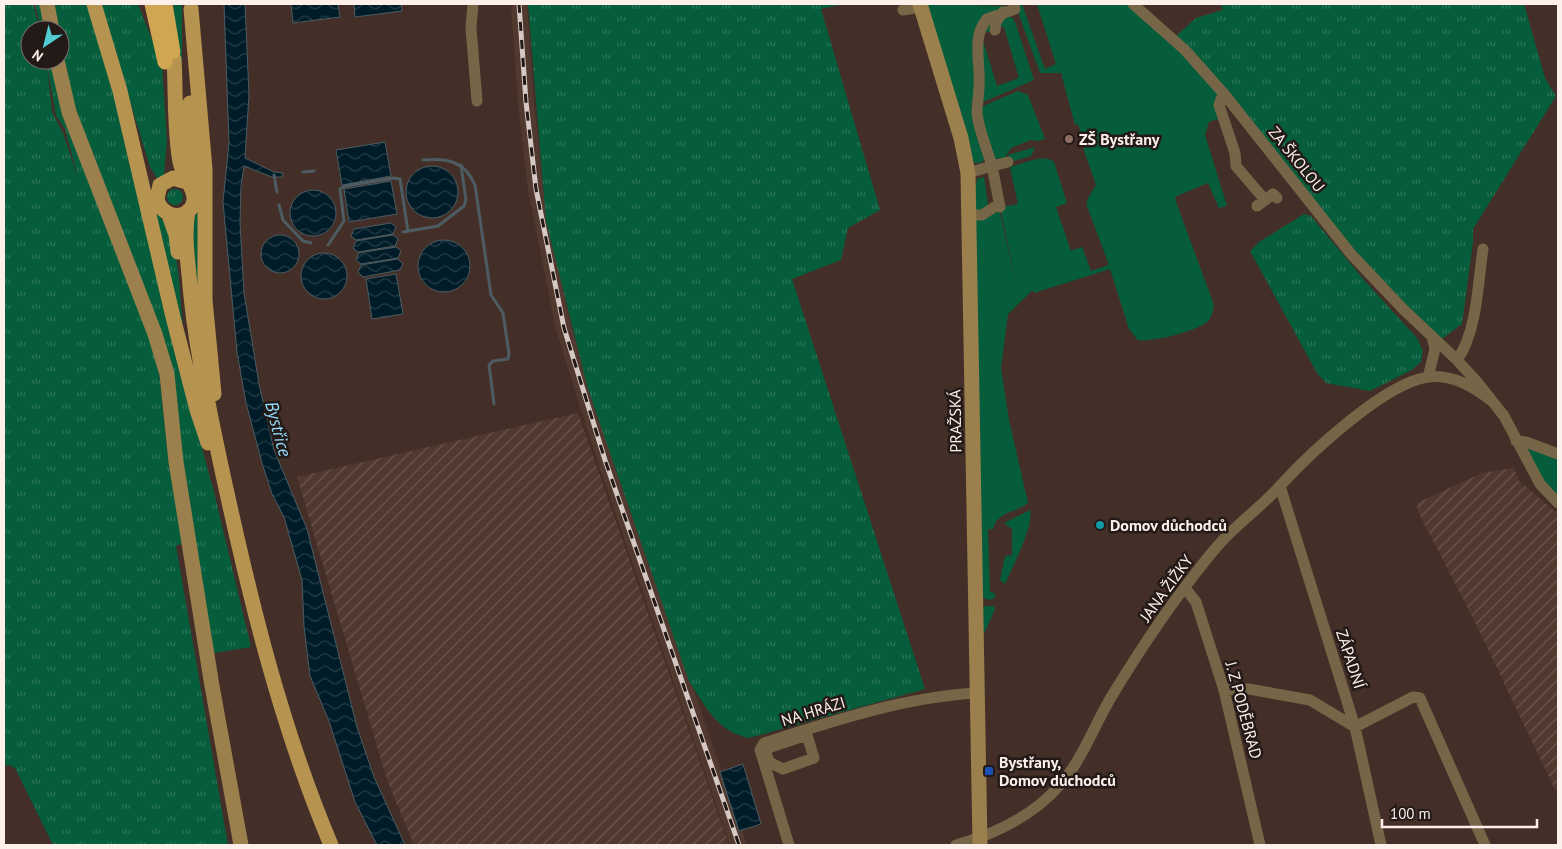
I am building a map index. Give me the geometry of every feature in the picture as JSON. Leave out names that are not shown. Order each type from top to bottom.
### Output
[{"type":"highway","points":[[152,4],[170,60]]},
{"type":"highway","points":[[165,4],[170,60]]},
{"type":"main road","points":[[94,4],[120,91],[148,171],[162,185]]},
{"type":"main road","points":[[191,6],[205,169],[205,308],[216,458]]},
{"type":"main road","points":[[190,187],[188,54],[191,6]]},
{"type":"main road","points":[[170,60],[179,154],[194,201],[188,211],[185,232],[195,333],[216,458]]},
{"type":"main road","points":[[170,60],[170,162],[158,202],[169,215],[176,235],[192,358],[267,660],[306,778],[332,845]]},
{"type":"main road","points":[[120,91],[191,389],[216,458]]},
{"type":"main road","points":[[162,185],[178,178],[190,187]]},
{"type":"main road","points":[[169,215],[180,215],[188,211]]},
{"type":"street","points":[[47,4],[50,20]]},
{"type":"street","points":[[473,4],[471,28],[477,101]]},
{"type":"street","name":"ZA ŠKOLOU","points":[[1133,4],[1172,37],[1225,95],[1351,254],[1403,309],[1457,360],[1493,402]]},
{"type":"street","points":[[903,10],[921,5]]},
{"type":"street","name":"PRAŽSKÁ","points":[[921,5],[961,138],[968,172],[980,842]]},
{"type":"street","points":[[970,216],[982,215],[1000,206],[992,166],[977,114],[980,77],[978,34],[987,19],[1015,9]]},
{"type":"street","points":[[995,30],[996,22],[1003,12]]},
{"type":"street","points":[[59,70],[69,112],[166,367],[176,462],[212,686],[241,845]]},
{"type":"street","points":[[1225,95],[1220,100],[1219,105],[1234,153],[1236,166],[1261,203],[1273,194],[1277,198]]},
{"type":"street","points":[[968,172],[1008,162]]},
{"type":"street","points":[[1457,360],[1464,350],[1472,324],[1483,249]]},
{"type":"street","points":[[1428,377],[1435,350],[1432,336]]},
{"type":"street","name":"JANA ŽIŽKY","points":[[956,845],[980,842],[1034,808],[1060,785],[1070,771],[1112,695],[1184,588],[1223,540],[1335,432],[1397,388],[1428,377],[1460,381],[1475,388],[1493,402]]},
{"type":"street","points":[[1493,402],[1504,416],[1540,484],[1558,503]]},
{"type":"street","points":[[1516,441],[1526,442],[1558,454]]},
{"type":"street","name":"ZÁPADNÍ","points":[[1280,486],[1355,727],[1381,845]]},
{"type":"street","name":"J. Z PODĚBRAD","points":[[1184,588],[1196,602],[1224,690],[1260,845]]},
{"type":"street","points":[[1224,690],[1249,689],[1310,700],[1355,727],[1413,697],[1420,698],[1485,845]]},
{"type":"street","name":"NA HRÁZI","points":[[789,845],[764,756],[760,750],[764,743],[839,719],[918,701],[977,694]]},
{"type":"shaded area","points":[[511,4],[527,4],[534,102],[543,188],[571,326],[593,398],[747,845],[730,845],[598,463],[556,330],[528,190],[518,103]]},
{"type":"shaded area","points":[[578,413],[729,845],[414,845],[387,780],[297,477]]},
{"type":"shaded area","points":[[1514,468],[1519,481],[1558,514],[1558,796],[1475,622],[1418,512],[1417,503],[1482,473]]},
{"type":"green space","points":[[4,4],[33,4],[37,20],[20,20],[20,70],[48,70],[52,112],[63,133],[79,181],[65,129],[56,116],[48,70],[55,70],[158,363],[169,466],[184,543],[176,546],[228,845],[53,845],[15,768],[9,765],[4,766]]},
{"type":"green space","points":[[35,4],[40,4],[43,20],[39,20]]},
{"type":"green space","points":[[50,4],[87,4],[130,149],[161,298],[214,492],[251,647],[214,653],[198,568],[170,370],[68,84],[65,70],[70,70],[70,20],[54,20]]},
{"type":"green space","points":[[100,4],[138,4],[162,65],[167,141],[162,178],[157,178],[150,167]]},
{"type":"green space","points":[[173,4],[182,4],[182,92],[187,141]]},
{"type":"green space","points":[[528,4],[844,4],[821,9],[880,210],[848,228],[841,260],[792,279],[925,689],[749,738],[729,730],[713,717],[689,681],[588,389],[546,221]]},
{"type":"green space","points":[[927,4],[1006,6],[976,33],[985,159],[981,163],[973,163]]},
{"type":"green space","points":[[1015,4],[1022,4],[1045,69],[1056,64],[1037,4],[1133,4],[1225,95],[1215,99],[1219,116],[1218,119],[1209,122],[1205,135],[1227,206],[1219,208],[1208,183],[1177,196],[1175,199],[1214,305],[1210,318],[1201,326],[1173,336],[1138,340],[1129,329],[1110,269],[1034,293],[1033,290],[1008,314],[1001,368],[1009,420],[1028,503],[1003,516],[995,523],[993,529],[988,529],[990,592],[995,593],[995,598],[989,600],[979,596],[973,187],[976,186],[977,179],[984,177],[989,211],[999,209],[1017,287],[1000,207],[1018,204],[1010,167],[1033,160],[1045,159],[1054,162],[1067,203],[1056,207],[1071,251],[1082,247],[1091,271],[1109,265],[1087,206],[1087,200],[1096,185],[1083,148],[1085,147],[1078,124],[1075,125],[1061,73],[1040,73]]},
{"type":"green space","points":[[1220,4],[1524,4],[1545,78],[1556,96],[1473,229],[1462,324],[1440,340],[1355,252],[1176,36],[1196,18],[1223,10]]},
{"type":"green space","points":[[1007,16],[1013,18],[1034,80],[981,103],[979,38],[981,34],[997,86],[1019,78],[1004,27],[1000,27],[1001,21]]},
{"type":"green space","points":[[993,19],[992,27],[995,30],[981,34],[986,24]]},
{"type":"green space","points":[[1018,91],[1028,95],[1045,139],[1031,140],[1011,148],[1005,158],[994,159],[986,141],[981,107]]},
{"type":"green space","points":[[1035,147],[1031,156],[1010,162],[1008,155]]},
{"type":"green space","points":[[175,189],[181,191],[183,197],[181,203],[175,205],[169,203],[167,197],[169,191]]},
{"type":"green space","points":[[153,209],[162,219],[169,232],[173,246],[177,262],[183,323],[177,323]]},
{"type":"green space","points":[[198,212],[199,313],[191,221]]},
{"type":"green space","points":[[1304,214],[1311,216],[1364,280],[1417,338],[1423,351],[1421,362],[1412,370],[1370,391],[1326,383],[1317,373],[1250,251],[1259,242]]},
{"type":"green space","points":[[1530,449],[1558,458],[1558,496],[1551,491],[1523,451]]},
{"type":"green space","points":[[1030,510],[1026,536],[1005,584],[1000,580],[1005,556],[1012,555],[1012,529],[1004,523]]},
{"type":"green space","points":[[985,606],[994,606],[995,609],[983,633],[980,610]]},
{"type":"water","points":[[224,4],[245,4],[249,95],[245,158],[274,172],[283,173],[282,177],[272,177],[244,166],[241,186],[240,223],[244,293],[259,384],[274,450],[307,529],[357,727],[374,777],[405,845],[377,845],[355,802],[329,721],[310,676],[304,627],[302,580],[284,517],[272,494],[262,463],[246,403],[237,352],[223,202],[229,143]]},
{"type":"water","points":[[291,4],[338,4],[340,17],[293,23]]},
{"type":"water","points":[[354,4],[401,4],[402,11],[355,17]]},
{"type":"water","points":[[385,142],[391,176],[342,185],[336,150]]},
{"type":"water","points":[[432,166],[442,168],[450,174],[456,182],[458,192],[456,202],[450,210],[442,216],[432,218],[422,216],[414,210],[408,202],[406,192],[408,182],[414,174],[422,168]]},
{"type":"water","points":[[391,181],[397,214],[349,222],[344,189]]},
{"type":"water","points":[[309,190],[317,190],[326,194],[332,200],[336,213],[332,226],[326,232],[317,236],[309,236],[300,232],[294,226],[290,217],[290,209],[294,200],[300,194]]},
{"type":"water","points":[[391,223],[396,227],[393,234],[356,240],[351,236],[354,229]]},
{"type":"water","points":[[280,235],[293,241],[299,254],[293,267],[280,273],[267,267],[261,254],[267,241]]},
{"type":"water","points":[[393,235],[398,239],[395,246],[358,252],[353,248],[356,241]]},
{"type":"water","points":[[444,240],[454,242],[462,248],[468,256],[470,266],[468,276],[462,284],[454,290],[444,292],[434,290],[426,284],[420,276],[418,266],[420,256],[426,248],[434,242]]},
{"type":"water","points":[[396,247],[401,251],[398,258],[361,264],[356,260],[359,253]]},
{"type":"water","points":[[320,253],[328,253],[337,257],[343,263],[347,276],[343,289],[337,295],[328,299],[320,299],[311,295],[305,289],[301,280],[301,272],[305,263],[311,257]]},
{"type":"water","points":[[398,259],[403,264],[400,270],[363,277],[358,272],[361,265]]},
{"type":"water","points":[[396,274],[403,314],[372,319],[366,279]]},
{"type":"water","points":[[743,764],[761,824],[739,831],[720,772]]},
{"type":"waterway","points":[[423,160],[440,160],[454,163],[466,171],[475,185],[491,295],[503,313],[509,354],[508,359],[493,361],[489,365],[494,404]]},
{"type":"waterway","points":[[403,232],[438,226],[464,206],[466,200],[461,165]]},
{"type":"waterway","points":[[303,172],[314,171]]},
{"type":"waterway","points":[[274,175],[277,192]]},
{"type":"waterway","points":[[328,245],[344,221],[340,189],[345,186],[394,178],[400,179],[408,231]]},
{"type":"waterway","points":[[279,205],[283,220],[303,241],[311,243]]},
{"type":"railway","points":[[519,4],[526,102],[536,189],[564,328],[605,460],[739,845]]},
{"type":"place","name":"ZŠ Bystřany","points":[[1069,139]]},
{"type":"place","name":"Domov důchodců","points":[[1100,525]]},
{"type":"place","name":"Bystřany, Domov důchodců","points":[[989,771]]},
{"type":"water label","name":"Bystřice","points":[[278,429]]}]
